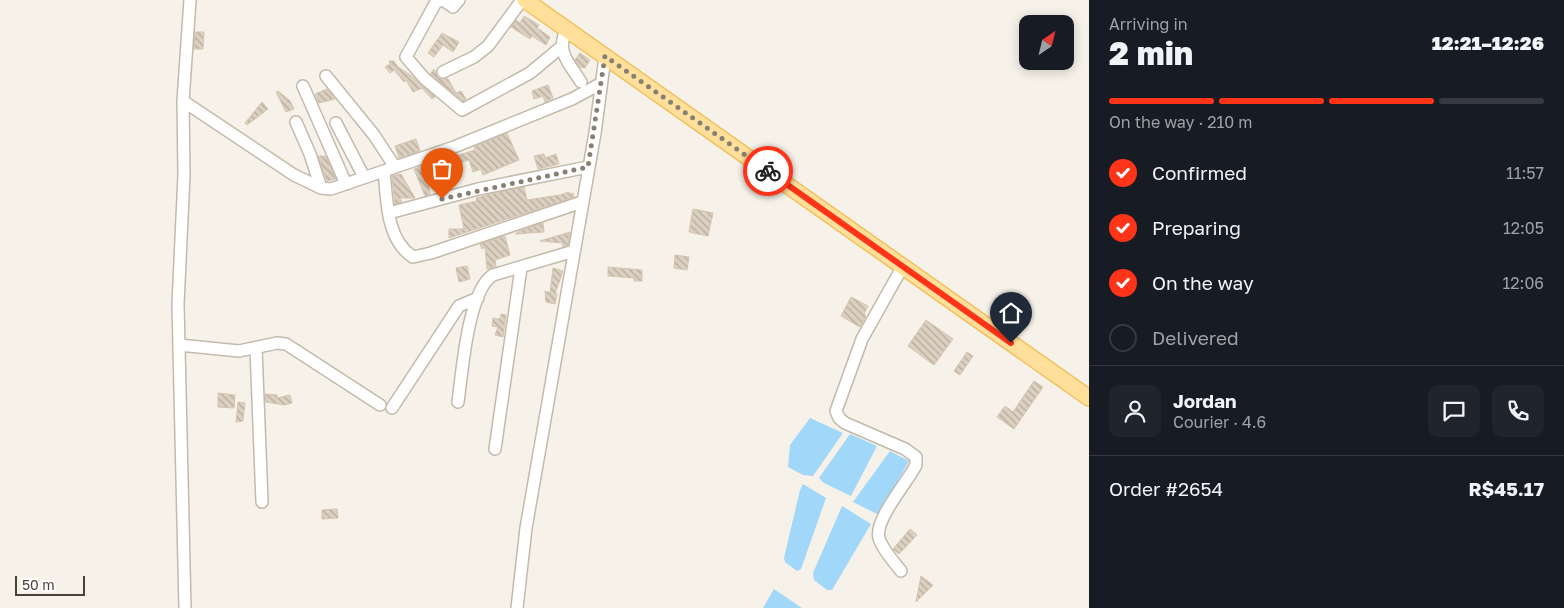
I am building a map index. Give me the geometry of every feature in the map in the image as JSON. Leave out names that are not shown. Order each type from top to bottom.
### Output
[{"type":"main road","points":[[524,0],[1089,398]]},
{"type":"street","points":[[185,608],[178,304],[184,175],[183,100],[190,0]]},
{"type":"street","points":[[459,0],[453,7],[443,0],[436,2],[406,57],[424,78],[462,110],[530,73],[560,48],[562,38],[567,29]]},
{"type":"street","points":[[443,72],[474,57],[488,46],[524,0]]},
{"type":"street","points":[[560,48],[581,82]]},
{"type":"street","points":[[517,608],[537,462],[595,133],[605,56]]},
{"type":"street","points":[[326,76],[374,135],[389,169],[389,213],[396,240],[402,250],[418,257],[582,202]]},
{"type":"street","points":[[183,100],[294,175],[321,188],[331,189],[454,147],[572,99],[600,84]]},
{"type":"street","points":[[303,86],[346,184]]},
{"type":"street","points":[[296,122],[310,154],[321,188]]},
{"type":"street","points":[[336,123],[364,177]]},
{"type":"street","points":[[389,213],[478,190],[588,167]]},
{"type":"street","points":[[458,402],[466,337],[484,282],[488,278],[574,251]]},
{"type":"street","points":[[901,571],[880,541],[879,532],[885,516],[916,465],[916,457],[905,448],[845,423],[839,418],[836,411],[862,339],[903,266]]},
{"type":"street","points":[[495,449],[521,268]]},
{"type":"street","points":[[180,345],[221,350],[256,348],[277,344],[289,345],[386,406],[460,306],[478,298]]},
{"type":"street","points":[[256,348],[262,502]]},
{"type":"water","points":[[810,418],[843,433],[813,476],[803,475],[788,467],[790,445]]},
{"type":"water","points":[[850,434],[877,446],[851,496],[824,483],[819,478]]},
{"type":"water","points":[[890,451],[909,461],[879,515],[853,502]]},
{"type":"water","points":[[803,484],[826,498],[801,569],[797,571],[785,562],[784,558]]},
{"type":"water","points":[[842,506],[871,524],[832,590],[827,590],[814,580],[813,573]]},
{"type":"water","points":[[774,589],[802,608],[763,608]]},
{"type":"building","points":[[524,16],[539,25],[537,28],[550,37],[546,45],[532,36],[530,39],[511,27],[516,20],[520,23]]},
{"type":"building","points":[[195,32],[204,32],[203,49],[194,49]]},
{"type":"building","points":[[442,33],[459,42],[453,52],[443,45],[434,57],[428,53]]},
{"type":"building","points":[[580,53],[590,60],[585,68],[580,67],[575,60]]},
{"type":"building","points":[[389,61],[394,61],[398,67],[412,76],[435,97],[432,99],[422,88],[413,92],[406,80],[404,82],[394,70],[390,73],[385,67],[390,64]]},
{"type":"building","points":[[434,69],[438,78],[448,79],[456,93],[461,91],[466,99],[463,101],[430,74]]},
{"type":"building","points":[[548,85],[553,98],[545,102],[543,96],[534,99],[532,91]]},
{"type":"building","points":[[327,89],[335,99],[319,103],[315,94]]},
{"type":"building","points":[[278,91],[290,101],[294,109],[286,112],[276,92]]},
{"type":"building","points":[[262,102],[268,109],[247,125],[245,123]]},
{"type":"building","points":[[507,133],[519,160],[483,175],[481,169],[473,172],[469,160],[450,165],[456,185],[449,187],[445,174],[428,181],[430,194],[425,196],[414,169],[475,150],[474,147]]},
{"type":"building","points":[[416,139],[420,151],[399,158],[395,146]]},
{"type":"building","points":[[544,154],[545,158],[556,154],[559,164],[538,169],[534,156]]},
{"type":"building","points":[[318,156],[326,156],[336,179],[327,181]]},
{"type":"building","points":[[401,174],[415,198],[400,198],[402,202],[395,204],[392,176]]},
{"type":"building","points":[[524,187],[527,200],[569,192],[569,194],[573,193],[574,197],[449,238],[449,229],[464,229],[459,205],[477,201],[476,198],[486,195]]},
{"type":"building","points":[[693,209],[713,213],[708,236],[689,232]]},
{"type":"building","points":[[543,223],[544,232],[515,234],[520,231]]},
{"type":"building","points":[[570,232],[568,245],[563,247],[562,243],[540,241]]},
{"type":"building","points":[[505,236],[510,255],[495,260],[496,266],[487,269],[485,247],[482,249],[480,244]]},
{"type":"building","points":[[675,255],[689,257],[687,270],[674,268]]},
{"type":"building","points":[[467,266],[470,279],[459,282],[456,268]]},
{"type":"building","points":[[608,267],[642,270],[642,281],[634,281],[634,278],[608,276]]},
{"type":"building","points":[[553,268],[563,271],[555,294],[557,294],[555,304],[546,302],[545,291],[550,293]]},
{"type":"building","points":[[851,297],[868,306],[864,314],[866,316],[860,327],[841,316]]},
{"type":"building","points":[[501,314],[506,315],[503,337],[495,335],[498,327],[492,326],[493,318],[500,319]]},
{"type":"building","points":[[926,320],[953,339],[934,365],[908,346]]},
{"type":"building","points":[[967,352],[973,356],[960,375],[954,371]]},
{"type":"building","points":[[1034,381],[1043,387],[1014,429],[997,417],[1005,406],[1013,412]]},
{"type":"building","points":[[218,393],[235,395],[234,408],[218,407]]},
{"type":"building","points":[[265,394],[277,395],[277,398],[290,395],[292,403],[284,405],[266,402]]},
{"type":"building","points":[[238,402],[245,403],[243,421],[236,422]]},
{"type":"building","points":[[337,509],[338,518],[322,519],[322,510]]},
{"type":"building","points":[[910,529],[917,535],[899,554],[893,549]]},
{"type":"building","points":[[921,576],[933,585],[916,602]]},
{"type":"way so far","points":[[442,199],[548,174],[588,167],[595,133],[605,56],[768,171]]},
{"type":"route","points":[[768,171],[1011,343]]}]
